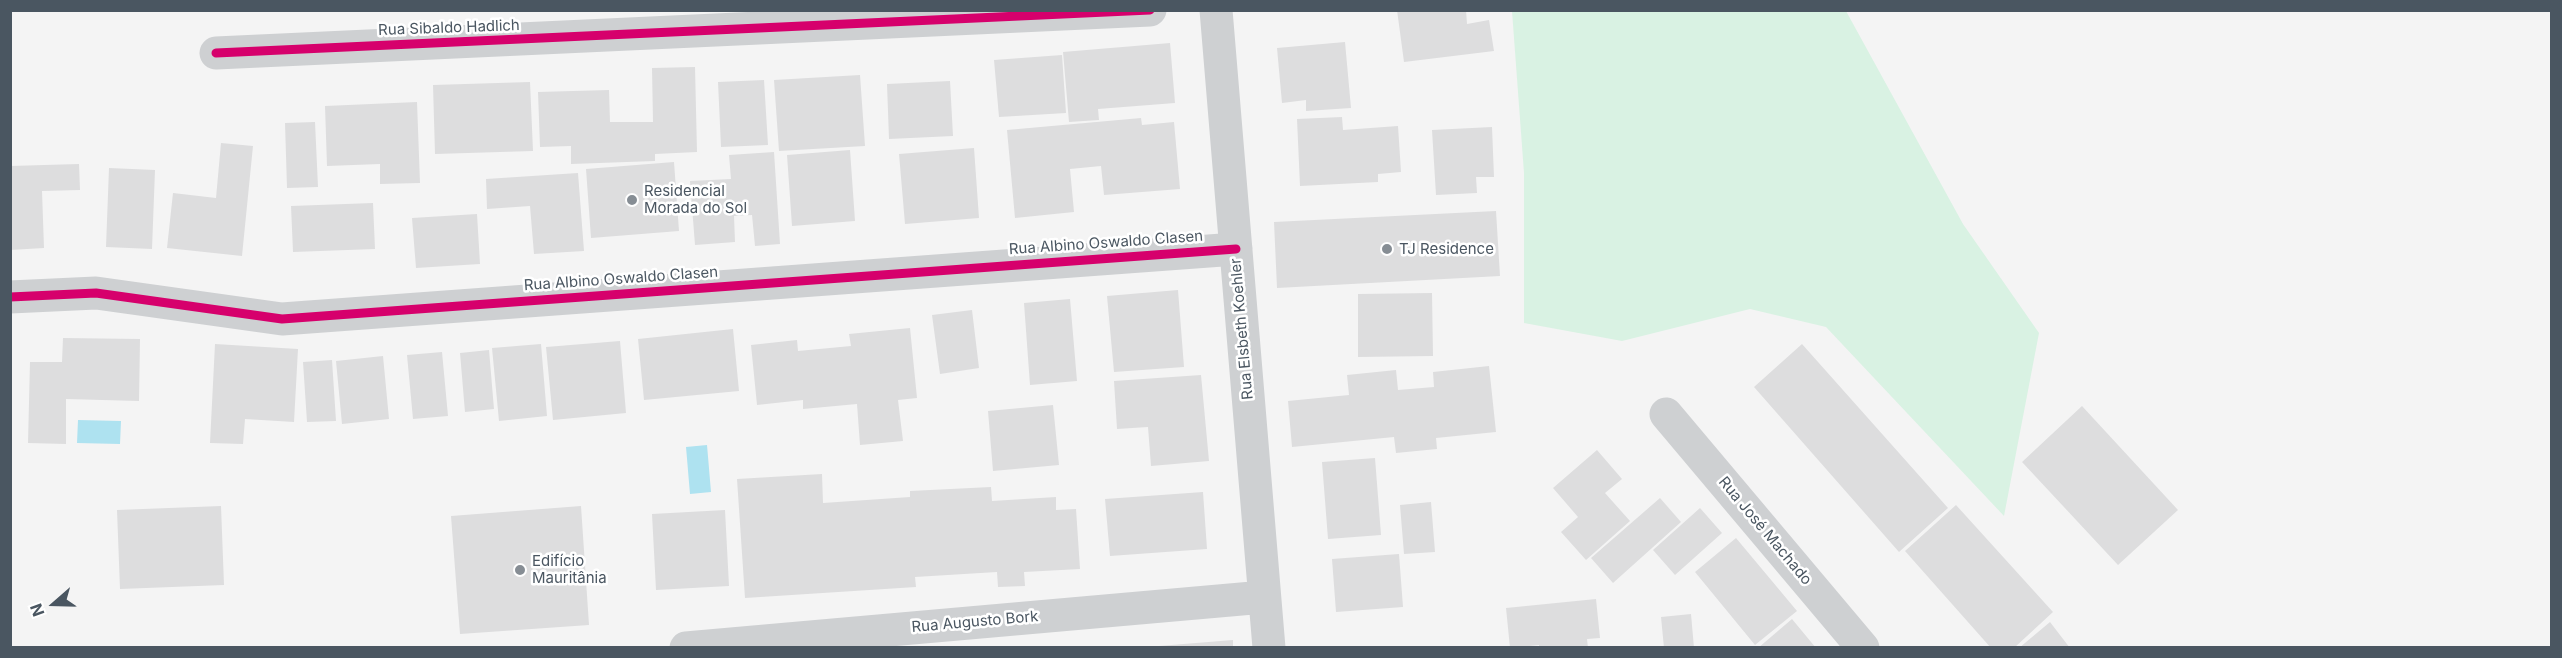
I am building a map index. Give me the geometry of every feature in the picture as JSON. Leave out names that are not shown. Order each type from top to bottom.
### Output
[{"type":"street","name":"Rua Sibaldo Hadlich","points":[[216,54],[1150,10]]},
{"type":"street","name":"Rua Elsbeth Koehler","points":[[1216,10],[1269,648]]},
{"type":"street","name":"Rua Albino Oswaldo Clasen","points":[[10,297],[96,293],[282,319],[1236,249]]},
{"type":"street","name":"Rua José Machado","points":[[1666,414],[1863,648]]},
{"type":"street","name":"Rua Augusto Bork","points":[[686,648],[1264,597]]},
{"type":"green space","points":[[1512,11],[1846,11],[1963,224],[2039,333],[2004,516],[1826,327],[1750,309],[1622,341],[1524,323],[1524,173]]},
{"type":"water","points":[[78,420],[121,421],[120,444],[77,443]]},
{"type":"water","points":[[707,445],[711,492],[690,494],[686,447]]},
{"type":"building","points":[[1397,10],[1466,10],[1467,24],[1489,20],[1494,51],[1404,62]]},
{"type":"building","points":[[1345,42],[1351,108],[1306,111],[1306,100],[1282,103],[1277,48]]},
{"type":"building","points":[[1170,43],[1175,103],[1098,109],[1099,120],[1069,122],[1063,52]]},
{"type":"building","points":[[1062,55],[1066,113],[999,117],[994,60]]},
{"type":"building","points":[[695,67],[697,152],[655,154],[655,161],[571,164],[571,146],[540,147],[538,92],[609,90],[610,122],[653,122],[652,68]]},
{"type":"building","points":[[860,75],[865,146],[779,151],[774,80]]},
{"type":"building","points":[[764,80],[768,145],[721,147],[718,82]]},
{"type":"building","points":[[950,81],[953,136],[889,139],[887,84]]},
{"type":"building","points":[[530,82],[533,151],[435,154],[433,85]]},
{"type":"building","points":[[417,102],[420,183],[380,184],[380,164],[327,166],[325,106]]},
{"type":"building","points":[[1342,117],[1343,130],[1398,126],[1401,172],[1378,174],[1378,182],[1300,186],[1297,119]]},
{"type":"building","points":[[1141,118],[1142,125],[1174,122],[1180,189],[1104,195],[1101,166],[1070,169],[1074,212],[1015,218],[1007,130]]},
{"type":"building","points":[[315,122],[318,187],[287,188],[285,123]]},
{"type":"building","points":[[1492,127],[1494,177],[1476,177],[1477,193],[1436,195],[1432,130]]},
{"type":"building","points":[[221,143],[253,146],[242,256],[167,248],[173,193],[216,198]]},
{"type":"building","points":[[974,148],[979,218],[905,224],[899,154]]},
{"type":"building","points":[[850,150],[855,221],[792,226],[787,155]]},
{"type":"building","points":[[774,152],[780,244],[755,246],[752,215],[734,216],[735,242],[695,245],[690,181],[731,179],[729,155]]},
{"type":"building","name":"Residencial Morada do Sol","points":[[674,162],[679,231],[591,238],[586,169]]},
{"type":"building","points":[[79,164],[80,190],[42,191],[44,248],[10,250],[10,166]]},
{"type":"building","points":[[109,168],[155,170],[152,249],[106,247]]},
{"type":"building","points":[[578,173],[584,251],[534,254],[530,206],[487,209],[486,179]]},
{"type":"building","points":[[373,203],[375,249],[293,252],[291,206]]},
{"type":"building","name":"TJ Residence","points":[[1496,211],[1500,276],[1277,288],[1274,222]]},
{"type":"building","points":[[477,214],[480,264],[416,268],[412,218]]},
{"type":"building","points":[[1178,290],[1184,367],[1114,372],[1107,296]]},
{"type":"building","points":[[1432,293],[1433,356],[1358,357],[1358,294]]},
{"type":"building","points":[[1070,299],[1077,381],[1030,385],[1024,303]]},
{"type":"building","points":[[972,310],[979,368],[940,374],[932,315]]},
{"type":"building","points":[[910,328],[917,398],[898,400],[903,441],[860,445],[857,404],[803,409],[803,400],[757,405],[751,345],[797,340],[798,351],[851,346],[849,334]]},
{"type":"building","points":[[733,329],[739,391],[644,400],[638,339]]},
{"type":"building","points":[[63,338],[140,339],[139,401],[66,399],[66,444],[28,443],[30,362],[62,362]]},
{"type":"building","points":[[620,341],[626,413],[553,420],[546,347]]},
{"type":"building","points":[[215,344],[298,349],[294,422],[245,419],[243,444],[210,443]]},
{"type":"building","points":[[541,344],[547,416],[499,421],[492,348]]},
{"type":"building","points":[[1802,344],[1948,508],[1899,552],[1754,387]]},
{"type":"building","points":[[489,350],[494,409],[465,412],[460,353]]},
{"type":"building","points":[[442,352],[448,416],[413,419],[407,355]]},
{"type":"building","points":[[383,356],[389,419],[342,424],[336,361]]},
{"type":"building","points":[[332,360],[336,421],[307,422],[303,362]]},
{"type":"building","points":[[1489,366],[1496,432],[1436,438],[1437,449],[1396,453],[1394,437],[1292,447],[1288,401],[1349,395],[1347,375],[1396,370],[1398,390],[1434,387],[1433,372]]},
{"type":"building","points":[[1201,375],[1209,461],[1151,466],[1148,427],[1117,429],[1114,381]]},
{"type":"building","points":[[1053,405],[1059,465],[993,471],[988,411]]},
{"type":"building","points":[[2082,406],[2178,510],[2118,565],[2022,462]]},
{"type":"building","points":[[1597,450],[1622,479],[1605,493],[1630,521],[1586,560],[1561,532],[1578,517],[1553,488]]},
{"type":"building","points":[[1375,458],[1381,535],[1328,539],[1322,462]]},
{"type":"building","points":[[822,474],[823,503],[910,497],[910,491],[991,487],[992,501],[1056,497],[1056,510],[1076,509],[1080,569],[1024,572],[1025,586],[998,587],[997,572],[915,577],[916,587],[745,598],[737,479]]},
{"type":"building","points":[[1203,492],[1207,549],[1110,556],[1105,499]]},
{"type":"building","points":[[1660,498],[1681,522],[1613,583],[1591,558]]},
{"type":"building","points":[[1431,502],[1435,552],[1404,554],[1400,505]]},
{"type":"building","points":[[1956,505],[2053,612],[2014,648],[1991,648],[1905,551]]},
{"type":"building","points":[[221,506],[224,585],[120,589],[117,510]]},
{"type":"building","name":"Edifício Mauritânia","points":[[581,506],[589,625],[460,634],[451,516]]},
{"type":"building","points":[[1700,508],[1722,533],[1675,575],[1653,550]]},
{"type":"building","points":[[725,510],[729,586],[656,590],[652,514]]},
{"type":"building","points":[[1736,538],[1797,611],[1755,645],[1695,572]]},
{"type":"building","points":[[1399,554],[1403,607],[1336,612],[1332,559]]},
{"type":"building","points":[[1596,599],[1600,638],[1587,639],[1588,648],[1539,648],[1539,645],[1510,648],[1506,608]]},
{"type":"building","points":[[1691,614],[1694,648],[1664,648],[1661,617]]},
{"type":"building","points":[[1792,619],[1816,648],[1758,648]]},
{"type":"building","points":[[2050,622],[2070,648],[2019,648]]},
{"type":"building","points":[[1233,640],[1233,648],[1159,648],[1159,646]]},
{"type":"cycle path","points":[[216,53],[1150,10]]},
{"type":"cycle path","points":[[10,297],[96,293],[282,319],[1236,249]]},
{"type":"place","name":"Residencial Morada do Sol","points":[[632,200]]},
{"type":"place","name":"TJ Residence","points":[[1387,249]]},
{"type":"place","name":"Edifício Mauritânia","points":[[520,570]]}]
